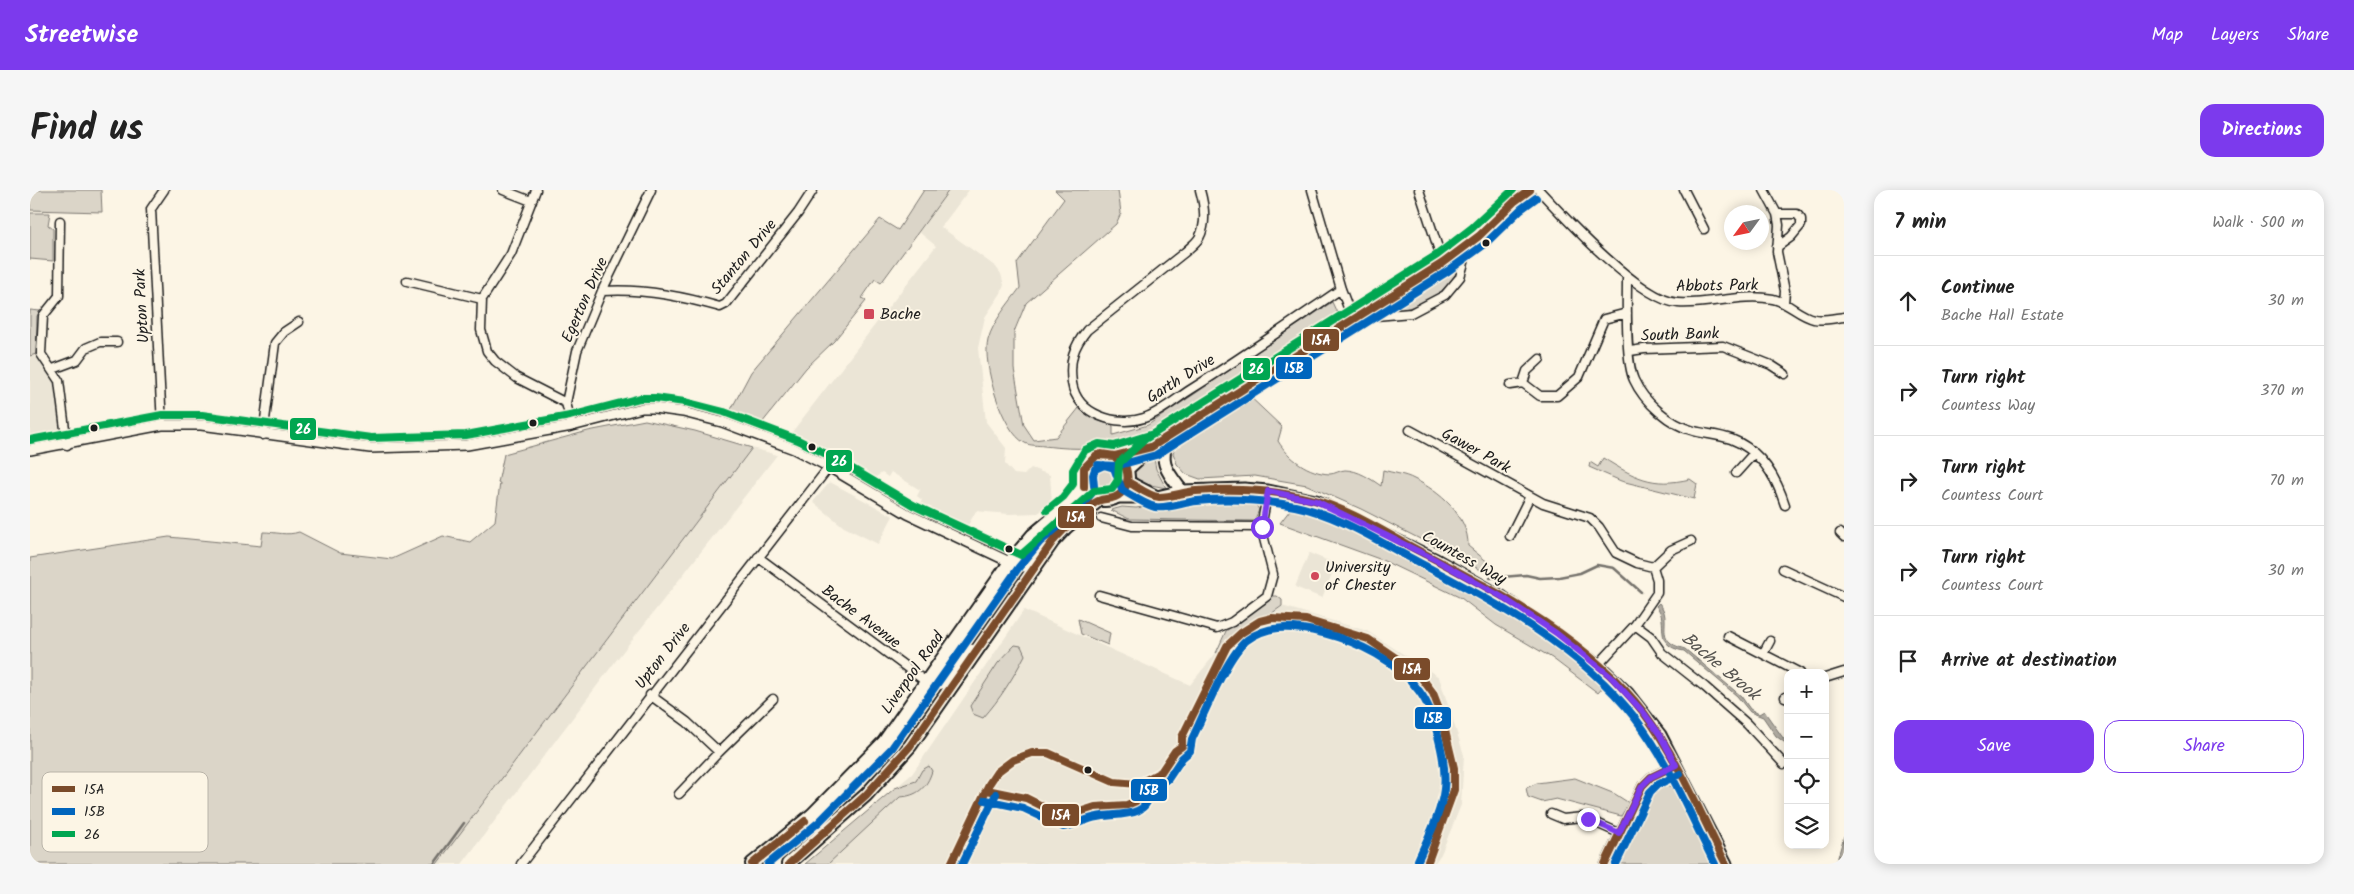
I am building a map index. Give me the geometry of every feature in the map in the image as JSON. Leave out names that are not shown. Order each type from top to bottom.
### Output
[{"type":"highway","points":[[1115,456],[1151,447],[1352,318],[1400,291],[1470,243],[1514,201],[1530,190]]},
{"type":"highway","points":[[1128,475],[1122,460],[1115,456],[1101,454],[1090,459],[1082,473],[1084,487],[1092,496],[1110,500],[1118,497],[1125,489],[1128,475],[1151,447]]},
{"type":"highway","name":"Liverpool Road","points":[[752,864],[812,815],[884,742],[927,684],[1011,561],[1033,535],[1070,504],[1084,487]]},
{"type":"highway","points":[[789,863],[866,795],[910,746],[1053,540],[1100,499]]},
{"type":"main road","points":[[1168,437],[1162,454],[1164,464],[1167,472],[1182,491]]},
{"type":"main road","points":[[1128,475],[1157,497]]},
{"type":"main road","name":"Countess Way","points":[[1118,497],[1157,497],[1182,491],[1244,489],[1268,491],[1316,501],[1436,560],[1502,597],[1556,633],[1598,665],[1628,694],[1644,713],[1660,735],[1726,864]]},
{"type":"street","name":"Upton Park","points":[[162,425],[150,209],[164,190]]},
{"type":"street","points":[[503,190],[532,201]]},
{"type":"street","points":[[536,190],[511,254],[482,299],[483,341],[495,362],[517,378],[566,403]]},
{"type":"street","name":"Egerton Drive","points":[[572,426],[566,403],[577,350],[602,291],[651,190]]},
{"type":"street","name":"Stanton Drive","points":[[602,291],[620,290],[658,293],[720,307],[726,304],[798,213],[813,190]]},
{"type":"street","name":"Garth Drive","points":[[1200,190],[1204,204],[1199,238],[1185,252],[1087,330],[1075,345],[1070,364],[1072,386],[1083,405],[1100,416],[1123,421],[1145,418],[1206,380],[1341,290]]},
{"type":"street","points":[[1312,190],[1341,290],[1352,318],[1411,313],[1445,295],[1460,277],[1470,243]]},
{"type":"street","points":[[1419,190],[1442,262]]},
{"type":"street","name":"Abbots Park","points":[[1539,190],[1570,223],[1628,277],[1661,298],[1678,303],[1742,297],[1774,299],[1814,319],[1844,317]]},
{"type":"street","points":[[1684,190],[1704,229]]},
{"type":"street","points":[[1764,190],[1777,214],[1777,247],[1785,291],[1784,303]]},
{"type":"street","points":[[1777,214],[1785,212],[1797,214],[1801,219],[1801,225],[1777,247]]},
{"type":"street","points":[[60,221],[59,296],[43,316],[41,354],[59,382],[67,444]]},
{"type":"street","points":[[611,272],[616,286],[620,290]]},
{"type":"street","points":[[1628,277],[1627,313],[1634,379],[1651,404],[1672,422],[1692,431],[1732,440],[1754,453],[1770,469],[1780,488],[1785,505]]},
{"type":"street","points":[[407,281],[482,299]]},
{"type":"street","points":[[1523,382],[1540,396],[1558,396],[1579,377],[1604,319],[1627,313]]},
{"type":"street","points":[[263,435],[275,343],[284,332],[298,322]]},
{"type":"street","points":[[52,369],[77,360],[86,348],[100,342],[116,342]]},
{"type":"street","name":"South Bank","points":[[1630,351],[1644,348],[1723,346],[1771,365],[1785,374]]},
{"type":"street","points":[[1523,382],[1527,371],[1540,359]]},
{"type":"street","points":[[1510,385],[1523,382]]},
{"type":"street","points":[[30,450],[162,425],[201,425],[263,435],[370,448],[417,448],[482,444],[572,426],[642,408],[683,412],[722,422],[794,449],[829,466],[908,514],[1023,567],[1053,540]]},
{"type":"street","name":"Gawer Park","points":[[1410,430],[1530,496],[1562,511],[1590,518],[1599,527],[1616,553],[1631,561],[1653,567]]},
{"type":"street","points":[[1736,473],[1754,453]]},
{"type":"street","name":"Upton Drive","points":[[521,864],[829,466]]},
{"type":"street","points":[[1099,595],[1217,628],[1232,622],[1267,596],[1272,574],[1262,527],[1268,491]]},
{"type":"street","points":[[1510,536],[1530,496]]},
{"type":"street","points":[[1101,518],[1132,526],[1262,527]]},
{"type":"street","points":[[1598,665],[1635,624],[1657,593],[1657,580],[1653,567],[1671,550],[1691,541]]},
{"type":"street","name":"Bache Avenue","points":[[758,557],[927,684]]},
{"type":"street","points":[[1783,569],[1844,596]]},
{"type":"street","points":[[1635,624],[1651,637],[1662,653],[1705,687],[1746,724],[1784,764]]},
{"type":"street","points":[[927,684],[934,687],[944,684],[962,659],[987,634]]},
{"type":"street","points":[[1728,636],[1792,669]]},
{"type":"street","points":[[1763,654],[1770,641]]},
{"type":"street","points":[[1829,677],[1844,672]]},
{"type":"street","points":[[650,695],[687,722],[719,752]]},
{"type":"street","points":[[679,794],[773,699]]},
{"type":"street","points":[[1606,864],[1642,786],[1651,777],[1676,765]]},
{"type":"street","points":[[1551,814],[1563,819],[1583,817],[1619,833]]},
{"type":"shaded area","points":[[30,190],[101,190],[102,212],[30,210]]},
{"type":"shaded area","points":[[924,190],[949,190],[881,283],[875,279],[862,298],[866,301],[834,341],[806,368],[762,423],[727,417],[751,372],[880,219],[898,230]]},
{"type":"shaded area","points":[[949,190],[969,190],[941,227],[996,267],[1001,274],[1004,285],[1001,293],[985,317],[978,348],[986,422],[1006,448],[1005,464],[1014,474],[1024,475],[1031,468],[1050,475],[1052,504],[1038,513],[1009,514],[976,511],[963,534],[916,510],[922,500],[917,496],[920,490],[891,472],[888,477],[882,473],[877,476],[873,483],[821,451],[789,436],[936,246],[919,232]]},
{"type":"shaded area","points":[[1055,190],[1118,190],[1121,213],[1116,224],[1026,303],[1014,332],[1014,369],[1024,425],[1034,440],[1056,437],[1079,408],[1095,419],[1113,426],[1113,435],[1148,425],[1332,302],[1338,315],[1167,424],[1164,434],[1142,441],[1093,448],[1062,448],[1027,444],[1009,426],[996,396],[988,364],[988,340],[997,319],[1020,288],[1017,263],[1064,199]]},
{"type":"shaded area","points":[[30,213],[50,213],[48,225],[53,229],[53,261],[30,259]]},
{"type":"shaded area","points":[[1457,261],[1460,264],[1449,283],[1432,298],[1401,310],[1390,311],[1386,306]]},
{"type":"shaded area","points":[[30,310],[40,311],[37,316],[36,354],[30,356]]},
{"type":"shaded area","points":[[38,353],[55,380],[60,417],[59,437],[30,441],[30,354]]},
{"type":"shaded area","points":[[1246,393],[1282,427],[1278,441],[1282,448],[1293,459],[1307,468],[1330,474],[1350,470],[1369,478],[1381,486],[1383,470],[1410,477],[1433,490],[1458,515],[1464,525],[1468,546],[1495,568],[1483,571],[1361,509],[1307,485],[1255,476],[1200,479],[1186,474],[1177,464],[1173,453],[1177,440]]},
{"type":"shaded area","points":[[645,420],[695,431],[752,448],[437,864],[30,864],[30,558],[169,537],[261,546],[263,532],[286,534],[299,532],[340,553],[392,559],[443,536],[470,542],[495,521],[500,483],[498,483],[504,454],[588,431]]},
{"type":"shaded area","points":[[752,448],[777,455],[624,650],[462,864],[437,864]]},
{"type":"shaded area","points":[[1153,453],[1156,469],[1166,488],[1141,483],[1133,474],[1135,469]]},
{"type":"shaded area","points":[[1603,458],[1624,471],[1644,479],[1665,482],[1690,479],[1697,484],[1694,499],[1621,481],[1589,467],[1590,462],[1598,467]]},
{"type":"shaded area","points":[[1105,463],[1115,467],[1119,477],[1115,487],[1105,491],[1095,487],[1091,477],[1095,467]]},
{"type":"shaded area","points":[[830,482],[893,516],[878,544],[844,527],[813,502]]},
{"type":"shaded area","points":[[1226,497],[1242,499],[1255,504],[1259,510],[1254,521],[1129,519],[1111,510],[1122,507],[1136,508],[1203,498]]},
{"type":"shaded area","points":[[1298,506],[1394,548],[1453,580],[1539,633],[1605,685],[1598,693],[1552,658],[1496,625],[1461,598],[1382,560],[1280,523],[1290,510]]},
{"type":"shaded area","name":"University of Chester","points":[[1309,553],[1336,564],[1322,598],[1295,587]]},
{"type":"shaded area","points":[[1272,596],[1277,596],[1282,600],[1282,606],[1216,653],[1226,631]]},
{"type":"shaded area","points":[[1659,603],[1663,610],[1668,641],[1685,649],[1741,696],[1750,709],[1759,714],[1764,711],[1784,742],[1776,736],[1763,717],[1750,712],[1737,696],[1684,651],[1667,644],[1664,638],[1660,612],[1656,606]]},
{"type":"shaded area","points":[[1282,606],[1367,631],[1439,677],[1464,755],[1461,805],[1441,854],[1434,864],[805,864],[912,774],[1024,610],[1190,685],[1216,653]]},
{"type":"shaded area","points":[[1078,619],[1110,633],[1108,645],[1081,634]]},
{"type":"shaded area","points":[[1015,645],[1021,646],[1025,655],[1011,680],[983,718],[973,714],[970,706],[998,663]]},
{"type":"shaded area","points":[[929,766],[932,771],[930,777],[921,790],[911,795],[900,797],[828,864],[805,864],[895,788],[916,781],[922,770]]},
{"type":"shaded area","points":[[1575,778],[1615,794],[1629,803],[1621,816],[1556,799],[1542,802],[1528,797],[1526,788],[1537,783]]},
{"type":"shaded area","points":[[1663,784],[1672,787],[1715,864],[1616,864],[1650,791]]},
{"type":"shaded area","points":[[1844,836],[1844,852],[1840,864],[1836,864]]},
{"type":"waterway","name":"Bache Brook","points":[[1490,578],[1526,575],[1540,578],[1559,577],[1580,573],[1597,565],[1614,568],[1641,592]]},
{"type":"waterway","points":[[434,864],[464,823]]},
{"type":"transit line","name":"26","points":[[30,440],[162,415],[202,415],[371,438],[466,435],[570,416],[640,398],[655,398],[685,402],[724,412],[798,440],[834,458],[913,505],[1021,555],[1094,491],[1112,489],[1118,480],[1119,463],[1145,439],[1437,255],[1472,228],[1513,190]]},
{"type":"transit line","name":"15A","points":[[1095,456],[1101,454],[1115,456],[1151,447],[1443,263],[1479,236],[1515,201],[1530,190]]},
{"type":"transit line","name":"15B","points":[[1098,465],[1116,466],[1156,455],[1448,271],[1485,244],[1521,209],[1536,198]]},
{"type":"transit line","name":"26","points":[[1047,510],[1063,497],[1073,484],[1073,470],[1085,450],[1099,444],[1114,446],[1153,434]]},
{"type":"transit line","name":"15A","points":[[789,864],[866,795],[910,746],[1053,541],[1086,509],[1101,500],[1120,494],[1127,482],[1126,468],[1114,456],[1097,455],[1084,468],[1084,487]]},
{"type":"transit line","name":"15B","points":[[1094,486],[1093,475],[1095,469],[1104,465],[1114,468],[1122,490],[1155,507],[1209,500],[1246,500],[1271,502],[1311,510],[1343,522],[1506,611],[1563,648],[1589,669],[1635,718],[1669,771],[1715,864]]},
{"type":"transit line","name":"15A","points":[[1128,482],[1155,497],[1196,491],[1240,490],[1285,494],[1328,504],[1357,517],[1457,571],[1545,622],[1598,664],[1622,687],[1644,713],[1668,749],[1726,864]]},
{"type":"transit line","name":"15B","points":[[768,864],[819,822],[892,748],[1019,567],[1040,542],[1077,511],[1092,493]]},
{"type":"transit line","name":"15A","points":[[951,864],[989,784],[997,772],[1013,760],[1032,753],[1048,753],[1114,782],[1138,784],[1161,772],[1175,751],[1182,746],[1182,737],[1227,646],[1241,633],[1260,621],[1272,618],[1306,620],[1368,639],[1418,673],[1433,693],[1441,714],[1454,768],[1454,790],[1427,864]]},
{"type":"transit line","name":"15B","points":[[985,800],[1023,808],[1063,827],[1093,818],[1131,813],[1138,810],[1144,806],[1148,799],[1149,790],[1168,779],[1182,758],[1190,751],[1192,739],[1216,686],[1239,648],[1247,640],[1265,631],[1284,628],[1303,629],[1350,642],[1389,662],[1410,680],[1429,708],[1444,764],[1445,783],[1437,816],[1418,860]]},
{"type":"transit line","name":"15A","points":[[1605,864],[1642,786],[1651,777],[1676,765]]},
{"type":"transit line","name":"15B","points":[[1616,864],[1650,792],[1657,785],[1680,774]]},
{"type":"transit line","name":"15A","points":[[987,790],[1026,798],[1064,817],[1095,807],[1127,805],[1136,801]]},
{"type":"transit line","name":"15B","points":[[962,864],[996,794]]},
{"type":"transit line","name":"15A","points":[[752,864],[805,821]]},
{"type":"place","name":"Bache","points":[[869,314]]},
{"type":"place","name":"University of Chester","points":[[1315,576]]},
{"type":"route","points":[[1262,527],[1268,491],[1316,501],[1436,560],[1502,597],[1556,633],[1598,665],[1628,694],[1644,713],[1660,735],[1676,765],[1645,782],[1619,833],[1588,819]]}]
